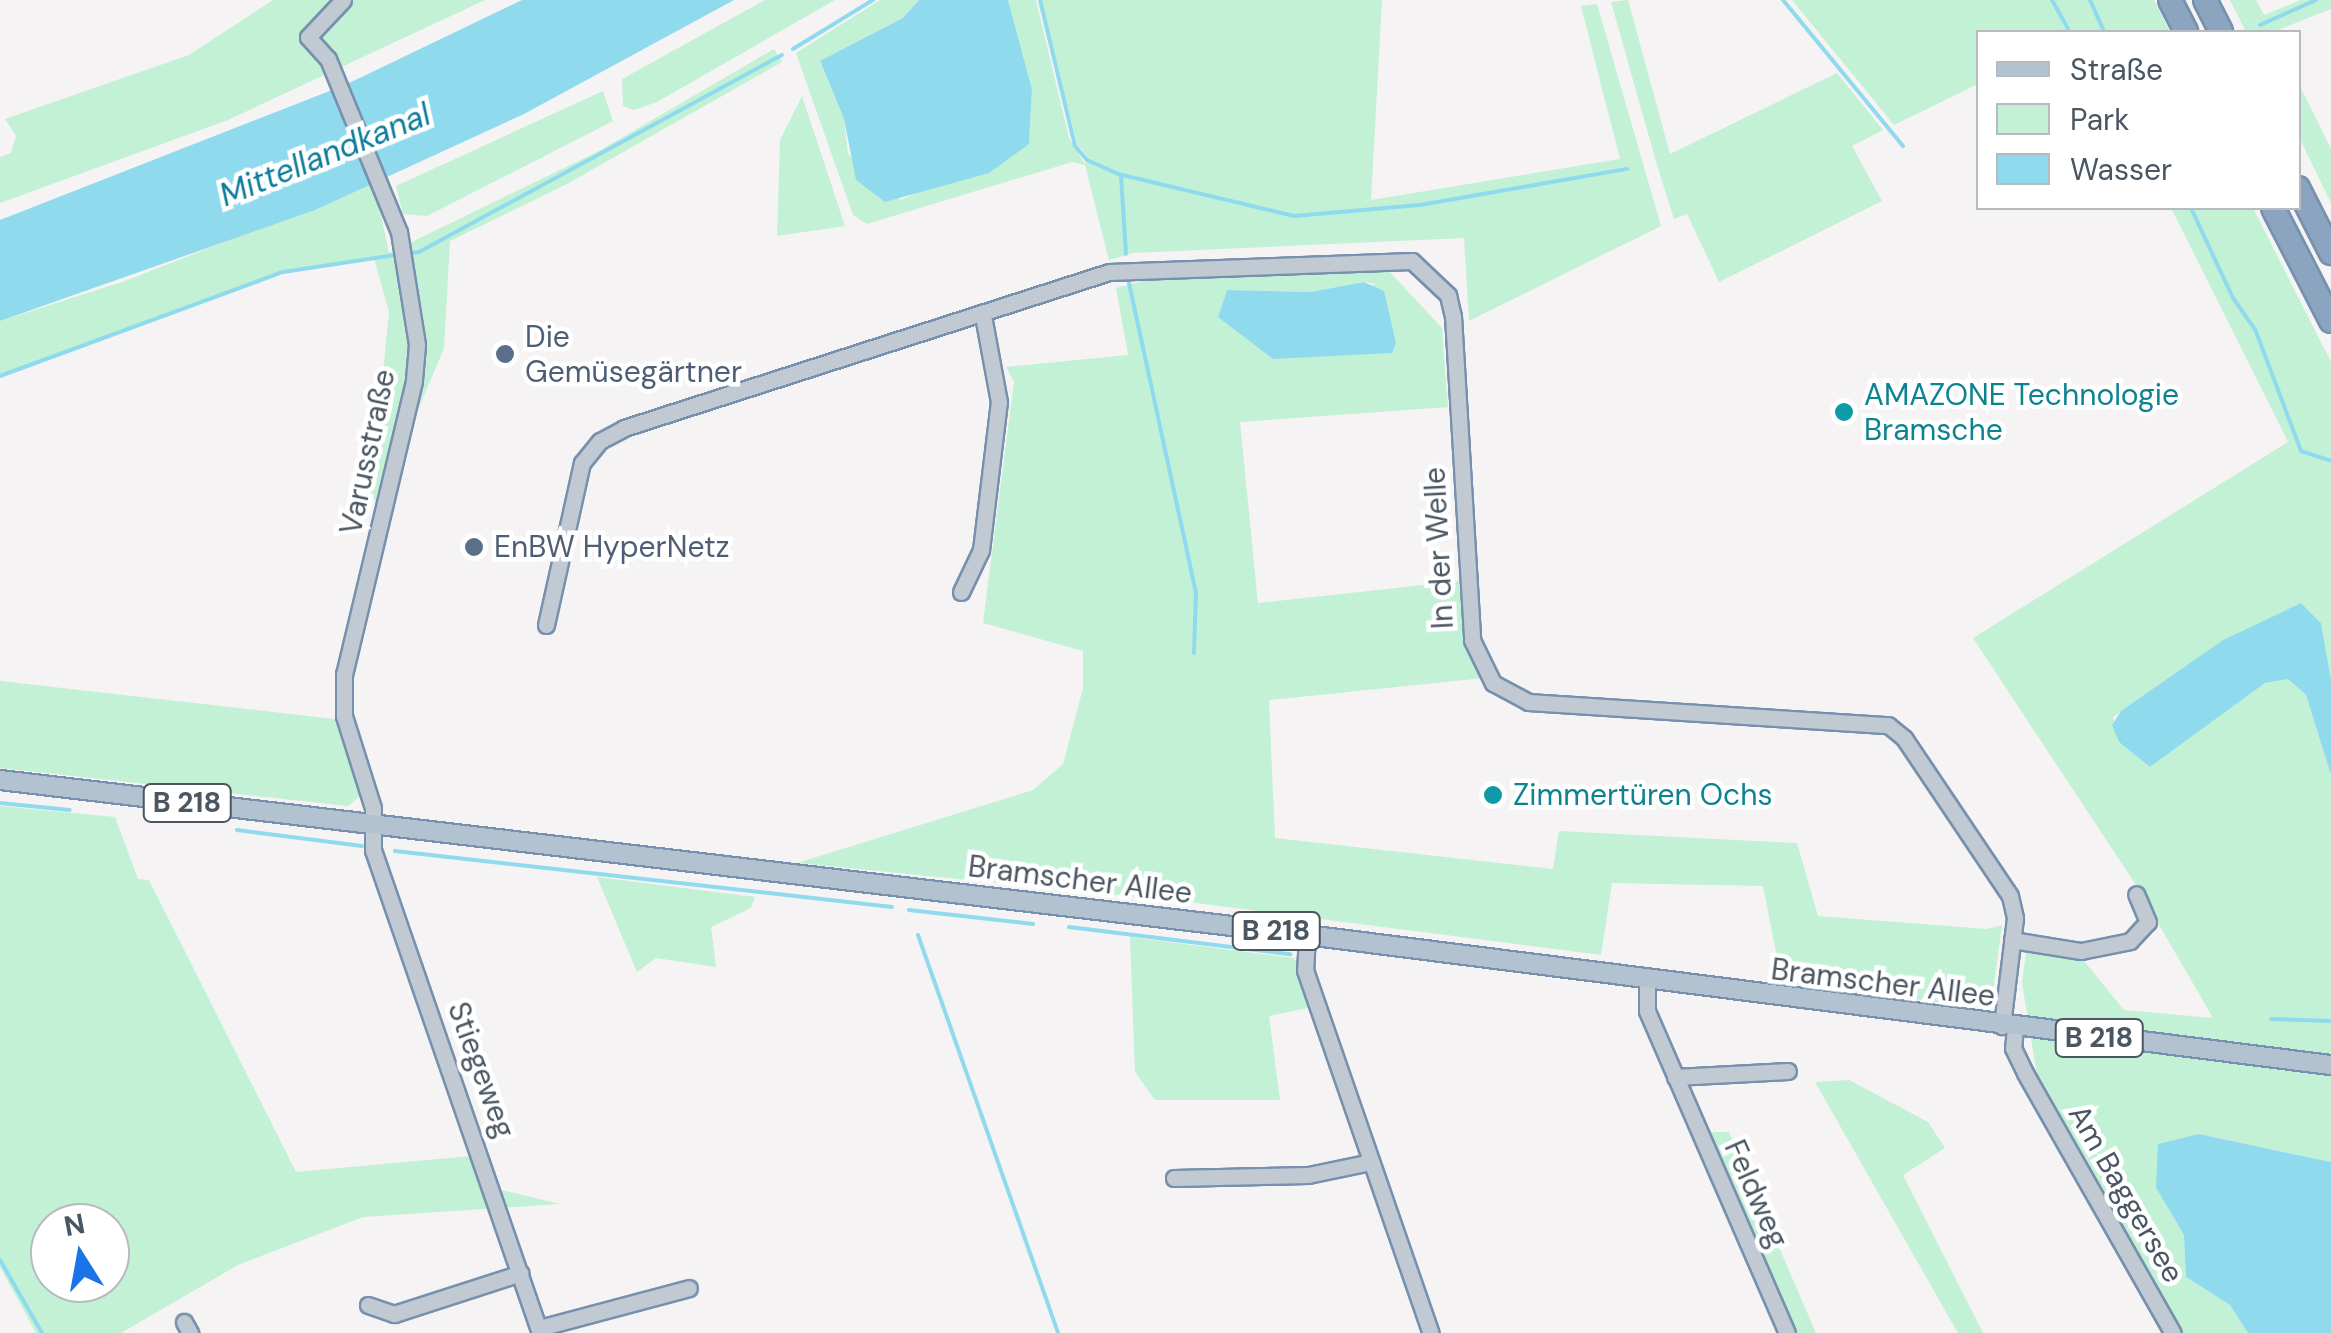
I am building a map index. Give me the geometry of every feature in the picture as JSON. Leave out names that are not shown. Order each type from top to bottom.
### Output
[{"type":"highway","points":[[2170,0],[2185,30]]},
{"type":"highway","points":[[2205,0],[2220,30]]},
{"type":"highway","points":[[2301,194],[2331,253]]},
{"type":"highway","points":[[2274,210],[2331,321]]},
{"type":"main road","name":"Bramscher Allee","points":[[0,780],[1307,934],[2331,1065]]},
{"type":"street","name":"Varusstraße","points":[[344,0],[308,37],[328,59],[403,246],[408,264],[414,381],[344,674],[344,716],[374,825]]},
{"type":"street","name":"In der Welle","points":[[546,625],[582,464],[600,441],[624,428],[983,316],[1109,272],[1412,261],[1424,267],[1448,295],[1472,640],[1493,682],[1528,702],[1888,725],[1904,738],[2010,896],[2009,1026]]},
{"type":"street","points":[[961,592],[981,550],[999,402],[983,316]]},
{"type":"street","name":"Stiegeweg","points":[[374,825],[374,850],[539,1330]]},
{"type":"street","points":[[2012,940],[2080,950],[2130,941],[2148,922],[2136,894]]},
{"type":"street","points":[[1307,934],[1305,970],[1431,1333]]},
{"type":"street","name":"Feldweg","points":[[1647,979],[1646,1010],[1787,1333]]},
{"type":"street","name":"Am Baggersee","points":[[2009,1026],[2013,1048],[2025,1073],[2173,1333]]},
{"type":"street","points":[[1676,1077],[1788,1071]]},
{"type":"street","points":[[1174,1178],[1308,1174],[1372,1162]]},
{"type":"street","points":[[368,1305],[394,1314],[520,1272]]},
{"type":"street","points":[[539,1330],[690,1288]]},
{"type":"green space","points":[[273,0],[485,0],[228,120],[0,203],[0,157],[11,153],[16,136],[5,119],[189,55]]},
{"type":"green space","points":[[765,0],[835,0],[657,102],[634,110],[623,106],[622,79]]},
{"type":"green space","points":[[880,0],[919,0],[903,18],[820,62],[844,119],[848,154],[901,200],[1029,144],[1032,89],[1008,0],[1036,0],[1069,138],[1085,164],[1089,158],[1077,144],[1041,0],[1382,0],[1371,200],[1620,159],[1581,6],[1597,4],[1661,226],[1469,321],[1464,238],[1133,253],[1109,260],[1085,165],[1072,162],[867,224],[853,215],[796,53]]},
{"type":"green space","points":[[1628,0],[1670,154],[1837,73],[1883,130],[1852,146],[1882,201],[1719,282],[1687,214],[1674,219],[1611,2]]},
{"type":"green space","points":[[1792,0],[2154,0],[2169,30],[1976,30],[1976,85],[1894,125]]},
{"type":"green space","points":[[2230,0],[2256,0],[2264,15],[2301,0],[2331,0],[2331,9],[2278,30],[2245,30]]},
{"type":"green space","points":[[774,49],[782,62],[565,185],[450,241],[444,348],[378,506],[371,493],[389,312],[374,258],[283,272],[0,376],[0,321],[125,281],[374,183],[389,253],[599,151]]},
{"type":"green space","points":[[2301,88],[2331,149],[2331,203],[2301,141]]},
{"type":"green space","points":[[603,91],[613,121],[427,216],[403,214],[396,186]]},
{"type":"green space","points":[[802,96],[845,226],[777,236],[780,140]]},
{"type":"green space","points":[[2172,210],[2254,210],[2331,362],[2331,680],[2321,623],[2301,603],[2223,640],[2113,717],[2119,742],[2150,767],[2265,683],[2288,679],[2306,695],[2331,775],[2331,1162],[2199,1134],[2156,1188],[2184,1235],[2186,1277],[2230,1305],[2248,1333],[2173,1333],[2038,1082],[2022,983],[2026,953],[2084,961],[2124,1010],[2213,1018],[2136,885],[1973,638],[2288,442]]},
{"type":"green space","points":[[1386,268],[1442,328],[1448,407],[1240,422],[1258,603],[1459,581],[1466,645],[1484,678],[1269,700],[1275,838],[1553,869],[1559,831],[1797,843],[1818,916],[1987,929],[2002,925],[1993,991],[1960,1005],[1782,983],[1763,886],[1612,883],[1601,955],[1189,902],[797,863],[1033,790],[1063,764],[1083,688],[1083,651],[983,623],[1014,382],[1006,367],[1128,355],[1116,288],[1146,280]],"holes":[[[1364,282],[1377,284],[1218,317],[1227,290],[1310,292]]]},
{"type":"green space","points":[[0,681],[335,719],[360,796],[348,806],[0,768]]},
{"type":"green space","points":[[0,806],[115,817],[138,879],[149,880],[296,1172],[482,1155],[493,1188],[560,1204],[363,1217],[238,1265],[121,1333],[36,1333],[0,1267]]},
{"type":"green space","points":[[597,877],[755,897],[751,908],[711,927],[716,967],[656,958],[637,972]]},
{"type":"green space","points":[[1130,937],[1294,958],[1317,1006],[1269,1016],[1280,1100],[1155,1100],[1135,1072]]},
{"type":"green space","points":[[1849,1080],[1928,1122],[1945,1148],[1903,1175],[1983,1333],[1958,1333],[1815,1082]]},
{"type":"green space","points":[[1699,1132],[1729,1132],[1816,1333],[1787,1333]]},
{"type":"water","name":"Mittellandkanal","points":[[522,0],[734,0],[524,114],[315,210],[0,321],[0,220],[345,85]]},
{"type":"water","points":[[919,0],[1008,0],[1032,89],[1029,144],[989,173],[885,202],[856,180],[844,119],[820,61],[903,18]]},
{"type":"water","points":[[1364,282],[1384,291],[1396,343],[1392,353],[1273,359],[1218,317],[1227,290],[1310,292]]},
{"type":"water","points":[[2301,603],[2321,623],[2331,680],[2331,775],[2306,695],[2288,679],[2265,683],[2150,767],[2119,742],[2112,725],[2121,711],[2223,640]]},
{"type":"water","points":[[2199,1134],[2331,1162],[2331,1333],[2248,1333],[2230,1305],[2186,1277],[2184,1235],[2156,1188],[2158,1144]]},
{"type":"waterway","points":[[793,49],[873,0]]},
{"type":"waterway","points":[[1040,0],[1075,146],[1087,160],[1118,174],[1294,216],[1420,205],[1627,169]]},
{"type":"waterway","points":[[1783,0],[1903,146]]},
{"type":"waterway","points":[[2052,0],[2068,29]]},
{"type":"waterway","points":[[2090,0],[2103,30]]},
{"type":"waterway","points":[[2260,25],[2316,0]]},
{"type":"waterway","points":[[405,254],[419,252],[782,55]]},
{"type":"waterway","points":[[1121,175],[1126,254]]},
{"type":"waterway","points":[[2192,210],[2233,298],[2255,329],[2301,451],[2331,461]]},
{"type":"waterway","points":[[0,376],[283,272],[395,255]]},
{"type":"waterway","points":[[1129,283],[1196,592],[1194,653]]},
{"type":"waterway","points":[[0,803],[70,810]]},
{"type":"waterway","points":[[237,830],[362,846]]},
{"type":"waterway","points":[[395,851],[892,907]]},
{"type":"waterway","points":[[909,910],[1033,924]]},
{"type":"waterway","points":[[1069,927],[1290,954]]},
{"type":"waterway","points":[[918,935],[1058,1333]]},
{"type":"waterway","points":[[2271,1019],[2331,1021]]},
{"type":"waterway","points":[[0,1260],[42,1333]]},
{"type":"place","name":"Die Gemüsegärtner","points":[[505,354]]},
{"type":"place","name":"AMAZONE Technologie Bramsche","points":[[1844,412]]},
{"type":"place","name":"EnBW HyperNetz","points":[[474,547]]},
{"type":"place","name":"Zimmertüren Ochs","points":[[1493,795]]}]
